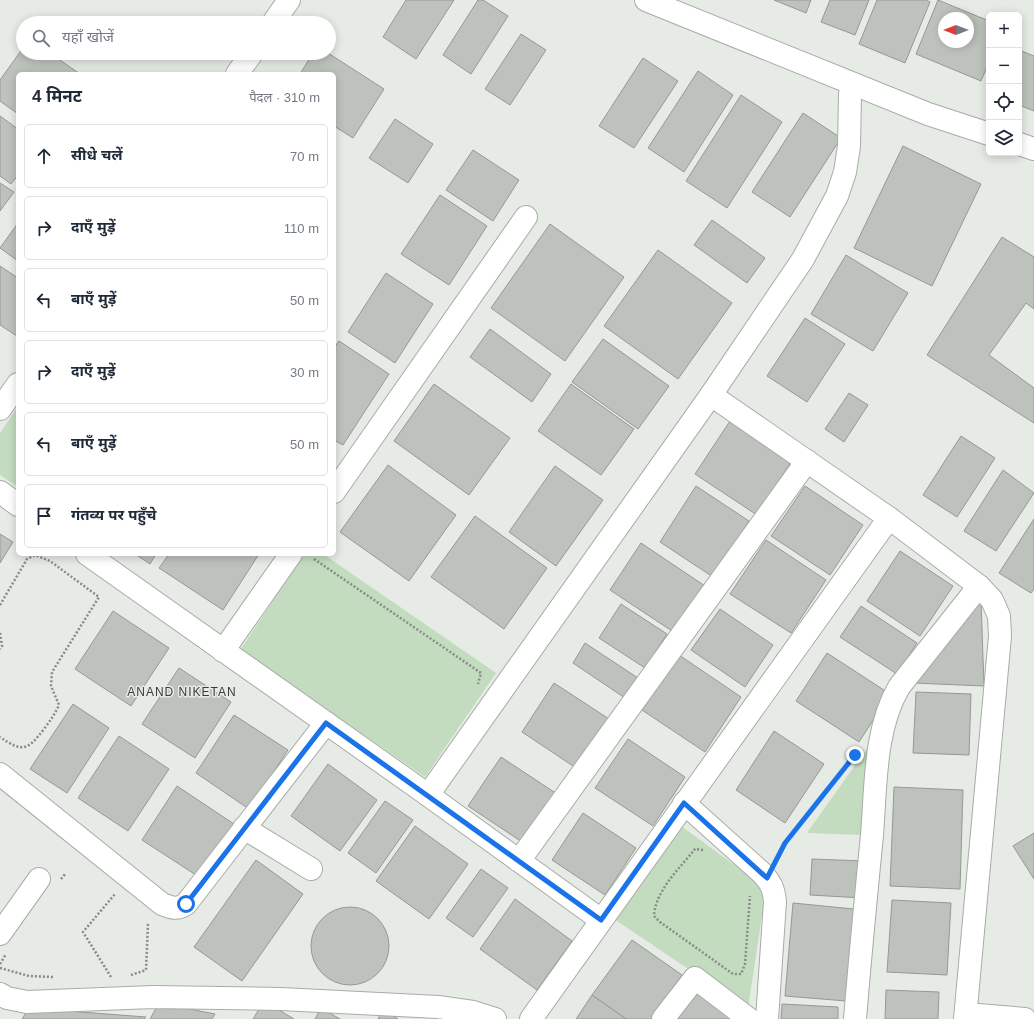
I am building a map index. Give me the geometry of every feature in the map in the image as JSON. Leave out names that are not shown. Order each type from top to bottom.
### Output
[{"type":"street","points":[[278,16],[289,0]]},
{"type":"street","points":[[646,0],[928,114],[986,133]]},
{"type":"street","points":[[238,72],[247,60]]},
{"type":"street","points":[[428,795],[711,395],[803,259],[837,196],[845,172],[849,146],[850,94]]},
{"type":"street","points":[[1022,145],[1034,149]]},
{"type":"street","points":[[337,480],[526,217]]},
{"type":"street","points":[[0,410],[16,387]]},
{"type":"street","points":[[711,395],[889,518],[979,586],[992,600],[999,616],[1000,636],[965,1017],[1025,1019]]},
{"type":"street","points":[[519,861],[807,461]]},
{"type":"street","points":[[0,492],[16,504]]},
{"type":"street","points":[[531,1019],[889,518]]},
{"type":"street","points":[[90,556],[428,795],[601,920]]},
{"type":"street","points":[[223,651],[290,556]]},
{"type":"street","points":[[855,1019],[878,767],[884,722],[890,703],[899,687],[979,586]]},
{"type":"street","points":[[0,774],[162,904],[171,908],[180,908],[186,904],[326,723]]},
{"type":"street","points":[[684,803],[762,873],[774,890],[775,902],[767,1019]]},
{"type":"street","points":[[244,828],[311,869]]},
{"type":"street","points":[[0,934],[39,879]]},
{"type":"street","points":[[663,1019],[695,978],[749,1019]]},
{"type":"street","points":[[0,994],[7,998],[27,1002],[153,997],[281,999],[422,1006],[473,1012],[495,1019]]},
{"type":"path","points":[[0,605],[27,559],[33,556]]},
{"type":"path","points":[[0,737],[12,746],[24,748],[31,746],[56,714],[59,705],[51,686],[52,672],[99,597],[50,561],[38,556]]},
{"type":"path","points":[[314,559],[481,673],[480,682],[476,688]]},
{"type":"path","points":[[0,633],[2,646],[0,649]]},
{"type":"path","points":[[709,853],[703,850],[695,849],[666,885],[654,906],[654,916],[660,922],[733,974],[741,974],[744,964],[752,879],[762,873],[860,749]]},
{"type":"path","points":[[105,979],[114,980],[83,932],[118,890]]},
{"type":"path","points":[[127,976],[146,970],[148,923]]},
{"type":"path","points":[[0,968],[29,976],[60,978]]},
{"type":"green space","points":[[16,409],[16,486],[0,475],[0,433]]},
{"type":"green space","points":[[304,556],[326,556],[496,673],[425,777],[240,650]]},
{"type":"green space","points":[[873,740],[862,835],[807,833]]},
{"type":"green space","points":[[677,823],[766,888],[748,1009],[614,919]]},
{"type":"building","points":[[406,0],[454,0],[416,59],[383,37]]},
{"type":"building","points":[[478,0],[483,0],[508,16],[471,74],[443,55]]},
{"type":"building","points":[[774,0],[811,0],[806,13]]},
{"type":"building","points":[[830,0],[869,0],[855,35],[821,22]]},
{"type":"building","points":[[877,0],[926,0],[930,2],[905,63],[859,44]]},
{"type":"building","points":[[938,0],[967,12],[938,12],[938,48],[974,48],[974,15],[986,20],[986,69],[981,81],[916,54]]},
{"type":"building","points":[[521,34],[546,50],[510,105],[485,89]]},
{"type":"building","points":[[1022,51],[1034,56],[1034,111],[1022,106]]},
{"type":"building","points":[[16,58],[16,60],[60,60],[77,72],[16,72],[16,113],[0,101],[0,80]]},
{"type":"building","points":[[336,58],[384,89],[353,138],[336,127],[336,72],[301,72],[309,60],[336,60]]},
{"type":"building","points":[[643,58],[678,81],[634,148],[599,126]]},
{"type":"building","points":[[698,71],[733,95],[684,172],[648,148]]},
{"type":"building","points":[[741,95],[782,122],[727,208],[686,181]]},
{"type":"building","points":[[803,113],[841,138],[790,217],[752,192]]},
{"type":"building","points":[[0,116],[16,128],[16,178],[11,184],[0,176]]},
{"type":"building","points":[[395,119],[433,144],[408,183],[369,158]]},
{"type":"building","points":[[903,146],[981,184],[932,286],[854,248]]},
{"type":"building","points":[[473,150],[519,180],[493,221],[446,190]]},
{"type":"building","points":[[0,183],[14,192],[0,211]]},
{"type":"building","points":[[440,195],[487,226],[449,285],[401,254]]},
{"type":"building","points":[[712,220],[765,258],[747,283],[694,245]]},
{"type":"building","points":[[550,224],[624,277],[565,361],[491,308]]},
{"type":"building","points":[[16,226],[16,260],[0,248]]},
{"type":"building","points":[[1002,237],[1034,257],[1034,309],[1026,303],[989,355],[1034,388],[1034,423],[927,355]]},
{"type":"building","points":[[658,250],[732,303],[678,379],[604,326]]},
{"type":"building","points":[[846,255],[908,293],[873,351],[811,314]]},
{"type":"building","points":[[0,266],[16,277],[16,335],[0,325]]},
{"type":"building","points":[[386,273],[433,304],[395,363],[348,332]]},
{"type":"building","points":[[805,318],[845,344],[807,402],[767,376]]},
{"type":"building","points":[[490,329],[551,374],[532,402],[470,357]]},
{"type":"building","points":[[603,339],[669,386],[638,429],[572,382]]},
{"type":"building","points":[[339,341],[389,374],[343,445],[336,441],[336,345]]},
{"type":"building","points":[[434,384],[510,438],[469,495],[394,441]]},
{"type":"building","points":[[571,384],[634,429],[601,475],[538,431]]},
{"type":"building","points":[[849,393],[868,405],[844,442],[825,429]]},
{"type":"building","points":[[730,421],[791,462],[757,515],[695,474]]},
{"type":"building","points":[[961,436],[995,458],[957,517],[923,495]]},
{"type":"building","points":[[388,465],[456,515],[409,581],[340,532]]},
{"type":"building","points":[[555,466],[603,500],[556,566],[509,532]]},
{"type":"building","points":[[1003,470],[1034,493],[996,551],[964,531]]},
{"type":"building","points":[[696,486],[749,521],[713,577],[660,542]]},
{"type":"building","points":[[805,486],[863,525],[830,575],[771,536]]},
{"type":"building","points":[[475,516],[547,568],[504,629],[431,577]]},
{"type":"building","points":[[1034,519],[1034,589],[1031,593],[999,573]]},
{"type":"building","points":[[0,534],[13,542],[0,563]]},
{"type":"building","points":[[766,540],[826,580],[791,633],[730,594]]},
{"type":"building","points":[[641,543],[705,586],[675,633],[610,590]]},
{"type":"building","points":[[900,551],[953,586],[920,636],[867,601]]},
{"type":"building","points":[[138,556],[155,556],[150,564]]},
{"type":"building","points":[[168,556],[258,556],[223,610],[159,568]]},
{"type":"building","points":[[981,601],[984,686],[913,683]]},
{"type":"building","points":[[621,604],[667,634],[645,668],[599,638]]},
{"type":"building","points":[[861,606],[917,643],[897,674],[840,637]]},
{"type":"building","points":[[720,609],[773,645],[745,687],[691,650]]},
{"type":"building","points":[[113,611],[169,648],[131,706],[75,669]]},
{"type":"building","points":[[585,643],[641,680],[628,700],[573,663]]},
{"type":"building","points":[[827,653],[890,694],[859,742],[796,701]]},
{"type":"building","points":[[679,655],[741,697],[705,752],[642,710]]},
{"type":"building","points":[[179,668],[231,702],[195,758],[142,724]]},
{"type":"building","points":[[554,683],[609,719],[576,768],[522,732]]},
{"type":"building","points":[[916,692],[971,694],[969,755],[913,753]]},
{"type":"building","points":[[73,704],[109,728],[67,793],[30,769]]},
{"type":"building","points":[[234,715],[288,750],[249,809],[196,773]]},
{"type":"building","points":[[774,731],[824,764],[785,823],[736,790]]},
{"type":"building","points":[[119,736],[169,769],[128,831],[78,798]]},
{"type":"building","points":[[628,739],[685,777],[653,826],[595,788]]},
{"type":"building","points":[[501,757],[557,794],[525,844],[468,806]]},
{"type":"building","points":[[328,764],[377,800],[340,851],[291,816]]},
{"type":"building","points":[[177,786],[234,824],[199,877],[142,840]]},
{"type":"building","points":[[894,787],[963,790],[960,889],[890,886]]},
{"type":"building","points":[[385,801],[413,820],[376,873],[348,853]]},
{"type":"building","points":[[583,813],[636,848],[605,895],[552,860]]},
{"type":"building","points":[[415,826],[468,864],[429,919],[376,881]]},
{"type":"building","points":[[1034,833],[1034,879],[1013,846]]},
{"type":"building","points":[[812,859],[865,861],[863,898],[810,895]]},
{"type":"building","points":[[256,860],[303,894],[242,981],[194,947]]},
{"type":"building","points":[[481,869],[508,888],[473,937],[446,918]]},
{"type":"building","points":[[515,899],[572,941],[537,990],[480,949]]},
{"type":"building","points":[[892,900],[951,903],[947,975],[887,972]]},
{"type":"building","points":[[793,903],[854,909],[846,1001],[785,996]]},
{"type":"building","points":[[350,907],[365,910],[378,918],[386,931],[389,946],[386,961],[378,974],[365,982],[350,985],[335,982],[322,974],[314,961],[311,946],[314,931],[322,918],[335,910]]},
{"type":"building","points":[[632,940],[682,975],[651,1019],[626,1019],[592,995]]},
{"type":"building","points":[[699,988],[741,1019],[676,1019]]},
{"type":"building","points":[[886,990],[939,992],[938,1019],[885,1019]]},
{"type":"building","points":[[592,995],[626,1019],[576,1019]]},
{"type":"building","points":[[264,1001],[294,1019],[253,1019]]},
{"type":"building","points":[[159,1003],[215,1014],[212,1019],[150,1019]]},
{"type":"building","points":[[782,1004],[838,1007],[838,1019],[781,1019]]},
{"type":"building","points":[[29,1008],[146,1017],[144,1019],[22,1019]]},
{"type":"building","points":[[321,1008],[340,1019],[315,1019]]},
{"type":"building","points":[[383,1010],[398,1019],[378,1019]]},
{"type":"district","name":"ANAND NIKETAN","points":[[182,692]]},
{"type":"route","points":[[186,904],[326,723],[601,920],[684,803],[767,878],[785,843],[855,755]]}]
